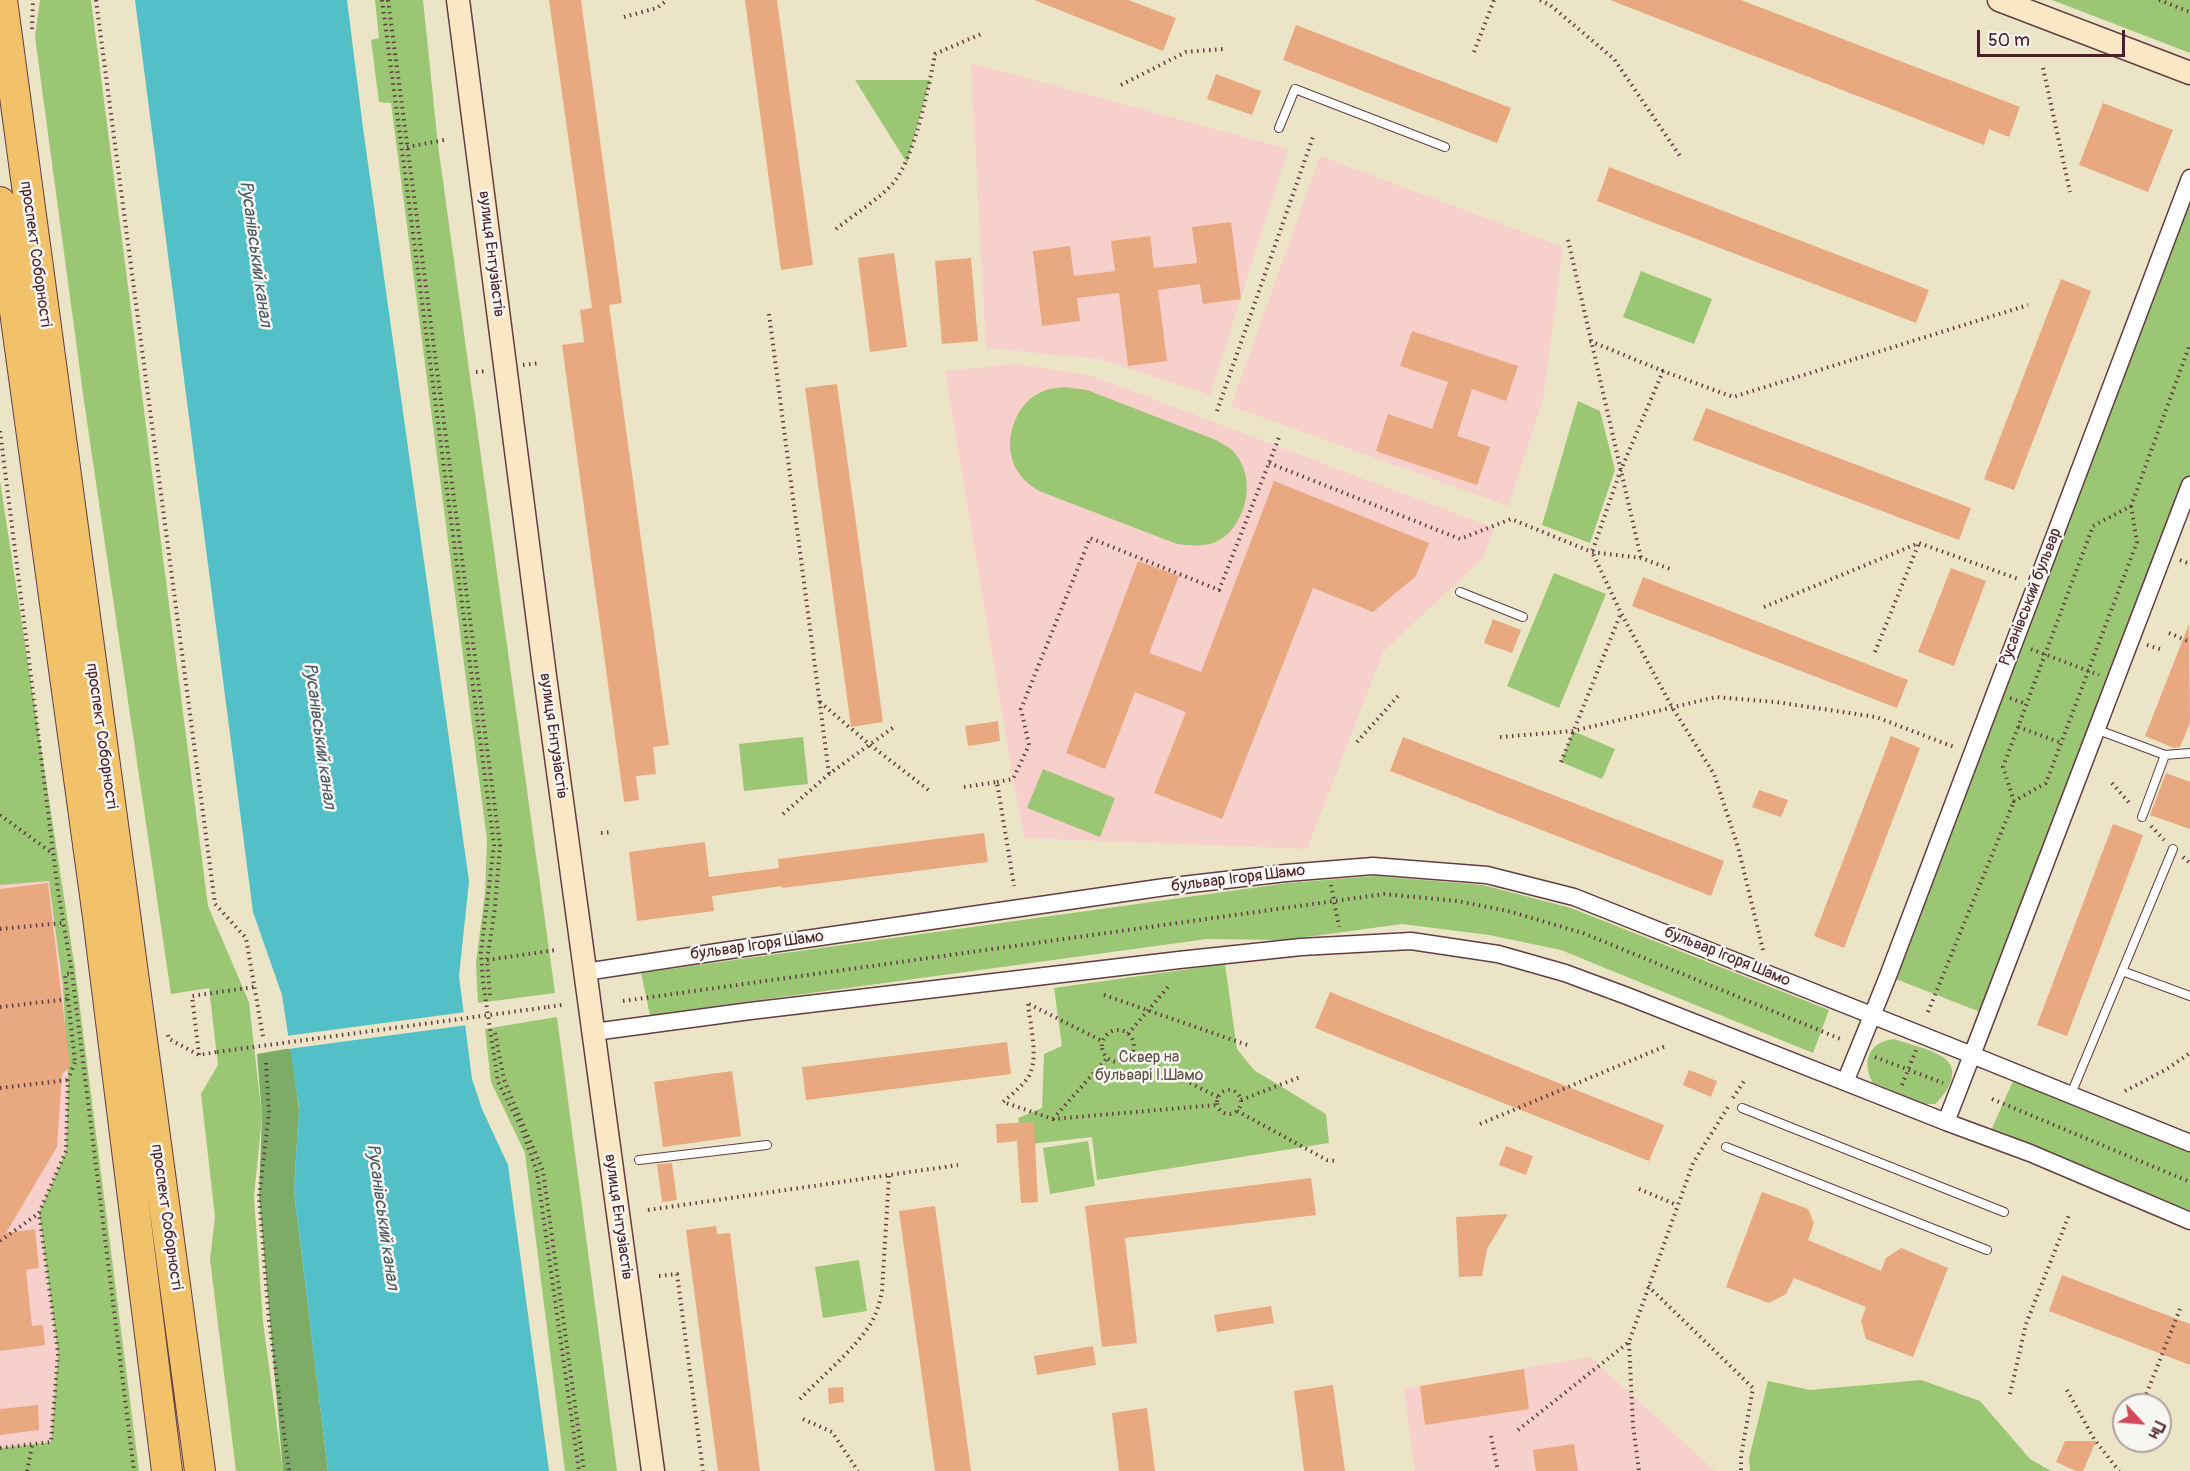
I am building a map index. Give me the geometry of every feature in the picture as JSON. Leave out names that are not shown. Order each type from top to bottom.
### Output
[{"type":"highway","name":"проспект Соборності","points":[[2,0],[201,1471]]},
{"type":"highway","name":"проспект Соборності","points":[[0,202],[96,905],[167,1471]]},
{"type":"street","name":"вулиця Ентузіастів","points":[[458,0],[585,972],[653,1471]]},
{"type":"street","points":[[1999,0],[2190,73]]},
{"type":"street","name":"Русанівський бульвар","points":[[1845,1082],[2190,178]]},
{"type":"street","points":[[1946,1122],[2190,485]]},
{"type":"street","name":"бульвар Ігоря Шамо","points":[[585,972],[1165,887],[1373,866],[1487,875],[1574,897],[1972,1055]]},
{"type":"street","points":[[594,1032],[750,1011],[1301,947],[1411,941],[1498,954],[1565,973],[2040,1158],[2190,1221]]},
{"type":"street","points":[[1972,1055],[2190,1143]]},
{"type":"lane","points":[[1279,128],[1295,89],[1445,147]]},
{"type":"lane","points":[[1460,592],[1523,617]]},
{"type":"lane","points":[[2097,730],[2165,755],[2190,753]]},
{"type":"lane","points":[[2142,818],[2165,755]]},
{"type":"lane","points":[[2071,1094],[2173,849]]},
{"type":"lane","points":[[2122,971],[2190,996]]},
{"type":"lane","points":[[1742,1108],[2004,1212]]},
{"type":"lane","points":[[639,1160],[767,1145]]},
{"type":"lane","points":[[1726,1147],[1988,1250]]},
{"type":"path","points":[[96,0],[215,904],[246,938],[263,1037]]},
{"type":"path","points":[[382,0],[494,845],[481,953],[483,982],[498,1082],[520,1127],[537,1172],[579,1471]]},
{"type":"path","points":[[388,0],[500,846],[495,908],[487,960],[490,996]]},
{"type":"path","points":[[624,16],[657,8],[667,0]]},
{"type":"path","points":[[1474,52],[1494,0]]},
{"type":"path","points":[[1540,0],[1550,5],[1614,60],[1682,159]]},
{"type":"path","points":[[2159,0],[2190,12]]},
{"type":"path","points":[[836,229],[893,183],[907,162],[935,54],[981,34]]},
{"type":"path","points":[[1121,85],[1186,52],[1223,49]]},
{"type":"path","points":[[2043,68],[2070,192]]},
{"type":"path","points":[[1217,411],[1313,137]]},
{"type":"path","points":[[407,147],[444,140]]},
{"type":"path","points":[[1568,240],[1641,558]]},
{"type":"path","points":[[1590,341],[1733,397],[2028,305]]},
{"type":"path","points":[[769,314],[829,774]]},
{"type":"path","points":[[1928,1012],[2014,801],[2046,783],[2062,743],[2137,542],[2131,506],[2190,344]]},
{"type":"path","points":[[1663,370],[1620,472],[1592,552],[1621,613],[1672,707],[1714,774],[1738,847],[1763,950]]},
{"type":"path","points":[[0,431],[62,923],[72,973],[134,1471]]},
{"type":"path","points":[[964,787],[1013,779],[1029,746],[1021,709],[1090,538],[1219,590],[1280,435]]},
{"type":"path","points":[[1269,463],[1460,539],[1511,519],[1592,552],[1641,558],[1670,569]]},
{"type":"path","points":[[2014,801],[2002,767],[2093,525],[2131,506]]},
{"type":"path","points":[[1875,652],[1919,543]]},
{"type":"path","points":[[1764,607],[1919,543],[2018,579]]},
{"type":"path","points":[[1561,762],[1621,613]]},
{"type":"path","points":[[2169,633],[2190,642]]},
{"type":"path","points":[[2014,643],[2116,681]]},
{"type":"path","points":[[1358,742],[1398,696]]},
{"type":"path","points":[[1500,738],[1573,731],[1716,698],[1776,702],[1876,717],[1954,747]]},
{"type":"path","points":[[820,702],[931,792]]},
{"type":"path","points":[[783,814],[829,774],[894,727]]},
{"type":"path","points":[[2018,727],[2062,743]]},
{"type":"path","points":[[997,782],[1014,886]]},
{"type":"path","points":[[0,814],[53,854]]},
{"type":"path","points":[[601,833],[611,832]]},
{"type":"path","points":[[1328,869],[1342,945]]},
{"type":"path","points":[[0,929],[62,923]]},
{"type":"path","points":[[487,960],[556,950]]},
{"type":"path","points":[[0,1241],[39,1213],[66,1151],[68,1080],[75,1062],[65,974],[72,973]]},
{"type":"path","points":[[254,987],[192,996],[199,1055],[562,1005]]},
{"type":"path","points":[[1128,1034],[1168,987]]},
{"type":"path","points":[[1104,995],[1250,1046]]},
{"type":"path","points":[[0,1007],[68,999]]},
{"type":"path","points":[[1102,1042],[1028,1004],[1034,1055],[1032,1072],[1003,1102],[1053,1119],[1217,1105]]},
{"type":"path","points":[[1114,1031],[1128,1034],[1133,1044],[1131,1053],[1121,1062],[1107,1058],[1102,1049],[1105,1037],[1114,1031]]},
{"type":"path","points":[[495,1033],[504,1080],[543,1171],[584,1471]]},
{"type":"path","points":[[1480,1124],[1668,1045]]},
{"type":"path","points":[[1898,1093],[1917,1047]]},
{"type":"path","points":[[1131,1053],[1218,1097]]},
{"type":"path","points":[[2125,1091],[2167,1070],[2190,1053]]},
{"type":"path","points":[[1870,1055],[1949,1086]]},
{"type":"path","points":[[1053,1119],[1107,1058]]},
{"type":"path","points":[[75,1062],[82,1061]]},
{"type":"path","points":[[266,1063],[269,1113],[259,1197],[269,1320],[289,1471]]},
{"type":"path","points":[[1241,1100],[1237,1093],[1229,1090],[1218,1097],[1217,1105],[1225,1114],[1233,1114],[1237,1111],[1241,1100],[1300,1077]]},
{"type":"path","points":[[1639,1471],[1633,1425],[1629,1342],[1693,1163],[1746,1078]]},
{"type":"path","points":[[0,1088],[68,1080]]},
{"type":"path","points":[[1992,1100],[2190,1182]]},
{"type":"path","points":[[1237,1111],[1327,1160],[1336,1161]]},
{"type":"path","points":[[648,1210],[958,1165]]},
{"type":"path","points":[[800,1399],[861,1336],[872,1322],[879,1306],[882,1292],[889,1176]]},
{"type":"path","points":[[1639,1189],[1677,1205]]},
{"type":"path","points":[[0,1448],[51,1442],[58,1353],[39,1213]]},
{"type":"path","points":[[2010,1394],[2026,1324],[2069,1215]]},
{"type":"path","points":[[659,1276],[677,1274],[703,1471]]},
{"type":"path","points":[[1648,1286],[1753,1388],[1741,1456],[1741,1471]]},
{"type":"path","points":[[2147,1393],[2180,1309]]},
{"type":"path","points":[[1518,1430],[1629,1342]]},
{"type":"path","points":[[2067,1390],[2094,1439],[2119,1471]]},
{"type":"path","points":[[803,1419],[832,1432],[858,1471]]},
{"type":"path","points":[[1491,1436],[1498,1471]]},
{"type":"path","points":[[27,1471],[32,1446]]},
{"type":"shaded area","points":[[971,63],[1288,149],[1210,395],[1100,359],[986,348]]},
{"type":"shaded area","points":[[1320,156],[1563,247],[1543,400],[1508,506],[1231,406]]},
{"type":"shaded area","points":[[1016,364],[1092,376],[1494,528],[1483,558],[1383,652],[1307,849],[1025,838],[1013,779],[945,371]]},
{"type":"shaded area","points":[[49,881],[63,987],[68,1080],[66,1151],[39,1213],[58,1353],[51,1442],[0,1448],[0,885]]},
{"type":"shaded area","points":[[1590,1357],[1715,1471],[1415,1471],[1404,1389]]},
{"type":"green space","points":[[40,0],[91,0],[208,906],[249,1002],[262,1116],[254,1197],[263,1322],[283,1471],[236,1471],[210,1259],[215,1217],[201,1094],[218,1065],[209,988],[171,994],[84,401],[35,37]]},
{"type":"green space","points":[[375,0],[423,0],[438,145],[555,993],[478,1003],[476,963],[485,893],[487,840],[391,103],[379,102],[371,40],[379,38]]},
{"type":"green space","points":[[2052,0],[2190,0],[2190,53]]},
{"type":"green space","points":[[855,80],[930,80],[907,163]]},
{"type":"green space","points":[[2190,178],[2190,485],[1988,1015],[1888,976]]},
{"type":"green space","points":[[1641,271],[1712,299],[1694,344],[1623,317]]},
{"type":"green space","points":[[1064,387],[1087,390],[1216,440],[1232,450],[1243,466],[1247,494],[1242,513],[1230,532],[1213,543],[1177,544],[1039,491],[1027,482],[1015,466],[1011,454],[1010,442],[1016,418],[1031,399],[1043,391]]},
{"type":"green space","points":[[1578,401],[1600,411],[1615,470],[1590,543],[1542,525]]},
{"type":"green space","points":[[0,481],[75,969],[139,1471],[0,1471],[0,1448],[51,1442],[58,1353],[39,1213],[66,1151],[68,1080],[63,987],[49,881],[0,885]]},
{"type":"green space","points":[[1554,573],[1606,594],[1559,708],[1507,686]]},
{"type":"green space","points":[[1573,731],[1615,749],[1602,779],[1561,762]]},
{"type":"green space","points":[[803,737],[808,784],[744,791],[739,744]]},
{"type":"green space","points":[[1043,769],[1115,798],[1100,837],[1027,808]]},
{"type":"green space","points":[[1375,876],[1483,885],[1571,908],[1829,1010],[1813,1053],[1561,950],[1489,935],[1402,924],[1285,940],[1207,939],[650,1015],[641,973],[1288,883]]},
{"type":"green space","name":"Сквер на бульварі І.Шамо","points":[[1225,964],[1237,1049],[1254,1070],[1326,1114],[1329,1143],[1097,1180],[1092,1137],[1022,1145],[1018,1118],[1042,1108],[1044,1054],[1062,1046],[1054,988]]},
{"type":"green space","points":[[557,1017],[617,1471],[565,1471],[525,1153],[491,1082],[485,1029]]},
{"type":"green space","points":[[1894,1039],[1932,1052],[1949,1062],[1952,1068],[1951,1081],[1935,1104],[1924,1104],[1873,1083],[1868,1067],[1870,1054],[1878,1044]]},
{"type":"green space","points":[[291,1049],[299,1109],[294,1191],[328,1471],[283,1471],[259,1197],[262,1115],[257,1054]]},
{"type":"green space","points":[[2017,1072],[2190,1143],[2190,1221],[1989,1135]]},
{"type":"green space","points":[[1088,1141],[1095,1186],[1050,1194],[1043,1148]]},
{"type":"green space","points":[[859,1260],[867,1311],[823,1318],[815,1267]]},
{"type":"green space","points":[[1921,1380],[1980,1401],[2030,1459],[2051,1471],[1750,1471],[1749,1458],[1768,1381],[1810,1390]]},
{"type":"water","name":"Русанівський канал","points":[[135,0],[347,0],[469,881],[459,976],[472,1079],[482,1109],[508,1165],[549,1471],[328,1471],[294,1191],[299,1107],[282,995],[253,912]]},
{"type":"pier","points":[[466,1012],[468,1025],[288,1049],[286,1036]]},
{"type":"building","points":[[549,0],[581,0],[622,303],[609,305],[669,745],[653,747],[656,774],[636,776],[639,800],[624,802],[562,345],[584,342],[580,310],[592,308]]},
{"type":"building","points":[[745,0],[777,0],[813,265],[781,270]]},
{"type":"building","points":[[1034,0],[1128,0],[1176,18],[1163,51]]},
{"type":"building","points":[[1610,0],[1741,0],[2020,107],[2009,137],[1989,129],[1984,145]]},
{"type":"building","points":[[1296,25],[1511,108],[1497,143],[1283,60]]},
{"type":"building","points":[[1216,74],[1261,91],[1252,115],[1207,99]]},
{"type":"building","points":[[2103,103],[2173,130],[2148,192],[2079,165]]},
{"type":"building","points":[[1609,167],[1929,290],[1916,323],[1597,201]]},
{"type":"building","points":[[1231,222],[1241,299],[1203,304],[1200,284],[1158,290],[1167,361],[1128,366],[1119,293],[1077,298],[1080,321],[1042,326],[1033,251],[1070,246],[1074,276],[1115,271],[1111,241],[1150,236],[1154,268],[1197,263],[1192,227]]},
{"type":"building","points":[[894,253],[907,347],[870,352],[858,258]]},
{"type":"building","points":[[971,258],[978,341],[942,344],[935,261]]},
{"type":"building","points":[[2061,279],[2091,291],[2014,490],[1984,479]]},
{"type":"building","points":[[1412,331],[1518,366],[1506,401],[1472,389],[1457,436],[1490,447],[1477,485],[1376,451],[1388,414],[1432,429],[1448,382],[1400,366]]},
{"type":"building","points":[[837,384],[883,722],[851,727],[805,388]]},
{"type":"building","points":[[1706,408],[1971,508],[1959,540],[1693,440]]},
{"type":"building","points":[[1274,481],[1429,543],[1416,576],[1373,612],[1313,588],[1222,819],[1154,793],[1186,712],[1135,692],[1105,769],[1066,753],[1138,561],[1179,576],[1149,653],[1201,672]]},
{"type":"building","points":[[1951,568],[1986,581],[1954,666],[1918,652]]},
{"type":"building","points":[[1643,577],[1908,680],[1897,708],[1632,606]]},
{"type":"building","points":[[1493,619],[1521,630],[1512,653],[1484,643]]},
{"type":"building","points":[[2189,624],[2190,723],[2180,747],[2174,748],[2145,736]]},
{"type":"building","points":[[998,721],[1000,741],[968,746],[965,726]]},
{"type":"building","points":[[1891,736],[1920,748],[1844,948],[1814,936]]},
{"type":"building","points":[[1403,737],[1724,861],[1711,896],[1390,771]]},
{"type":"building","points":[[2166,773],[2190,782],[2190,829],[2150,815]]},
{"type":"building","points":[[1759,790],[1788,800],[1781,817],[1752,807]]},
{"type":"building","points":[[2113,824],[2143,835],[2067,1036],[2037,1025]]},
{"type":"building","points":[[984,833],[988,862],[712,896],[714,911],[637,921],[629,852],[705,842],[709,877],[779,868],[778,859]]},
{"type":"building","points":[[48,883],[70,1067],[62,1074],[57,1147],[6,1233],[35,1229],[39,1268],[26,1270],[32,1326],[43,1325],[45,1345],[0,1351],[0,889]]},
{"type":"building","points":[[1330,992],[1664,1125],[1649,1161],[1315,1028]]},
{"type":"building","points":[[1007,1042],[1011,1074],[806,1100],[802,1067]]},
{"type":"building","points":[[1689,1070],[1717,1081],[1711,1097],[1683,1085]]},
{"type":"building","points":[[732,1071],[741,1136],[663,1147],[654,1082]]},
{"type":"building","points":[[1034,1122],[1038,1202],[1021,1203],[1017,1141],[997,1143],[996,1124]]},
{"type":"building","points":[[1506,1146],[1533,1156],[1526,1175],[1499,1165]]},
{"type":"building","points":[[672,1163],[677,1200],[662,1202],[657,1164]]},
{"type":"building","points":[[1311,1178],[1316,1215],[1125,1238],[1137,1343],[1102,1347],[1085,1206]]},
{"type":"building","points":[[1762,1192],[1808,1209],[1814,1223],[1808,1240],[1881,1271],[1886,1258],[1901,1248],[1948,1268],[1913,1357],[1866,1339],[1861,1321],[1866,1307],[1794,1278],[1786,1294],[1769,1303],[1726,1287]]},
{"type":"building","points":[[935,1206],[971,1471],[935,1471],[899,1211]]},
{"type":"building","points":[[1508,1214],[1487,1249],[1482,1276],[1459,1277],[1456,1217]]},
{"type":"building","points":[[716,1226],[717,1234],[730,1233],[760,1471],[718,1471],[686,1230]]},
{"type":"building","points":[[2062,1275],[2190,1324],[2190,1365],[2049,1311]]},
{"type":"building","points":[[1271,1306],[1274,1323],[1217,1332],[1214,1315]]},
{"type":"building","points":[[1093,1346],[1096,1365],[1037,1375],[1034,1356]]},
{"type":"building","points":[[1524,1369],[1529,1409],[1425,1425],[1420,1386]]},
{"type":"building","points":[[1333,1385],[1345,1471],[1304,1471],[1294,1391]]},
{"type":"building","points":[[843,1387],[844,1402],[829,1404],[828,1388]]},
{"type":"building","points":[[38,1405],[39,1430],[0,1435],[0,1409]]},
{"type":"building","points":[[1147,1408],[1155,1471],[1119,1471],[1112,1413]]},
{"type":"building","points":[[2065,1441],[2096,1441],[2083,1471],[2076,1471],[2056,1462]]},
{"type":"building","points":[[1574,1444],[1578,1471],[1536,1471],[1533,1450]]}]
